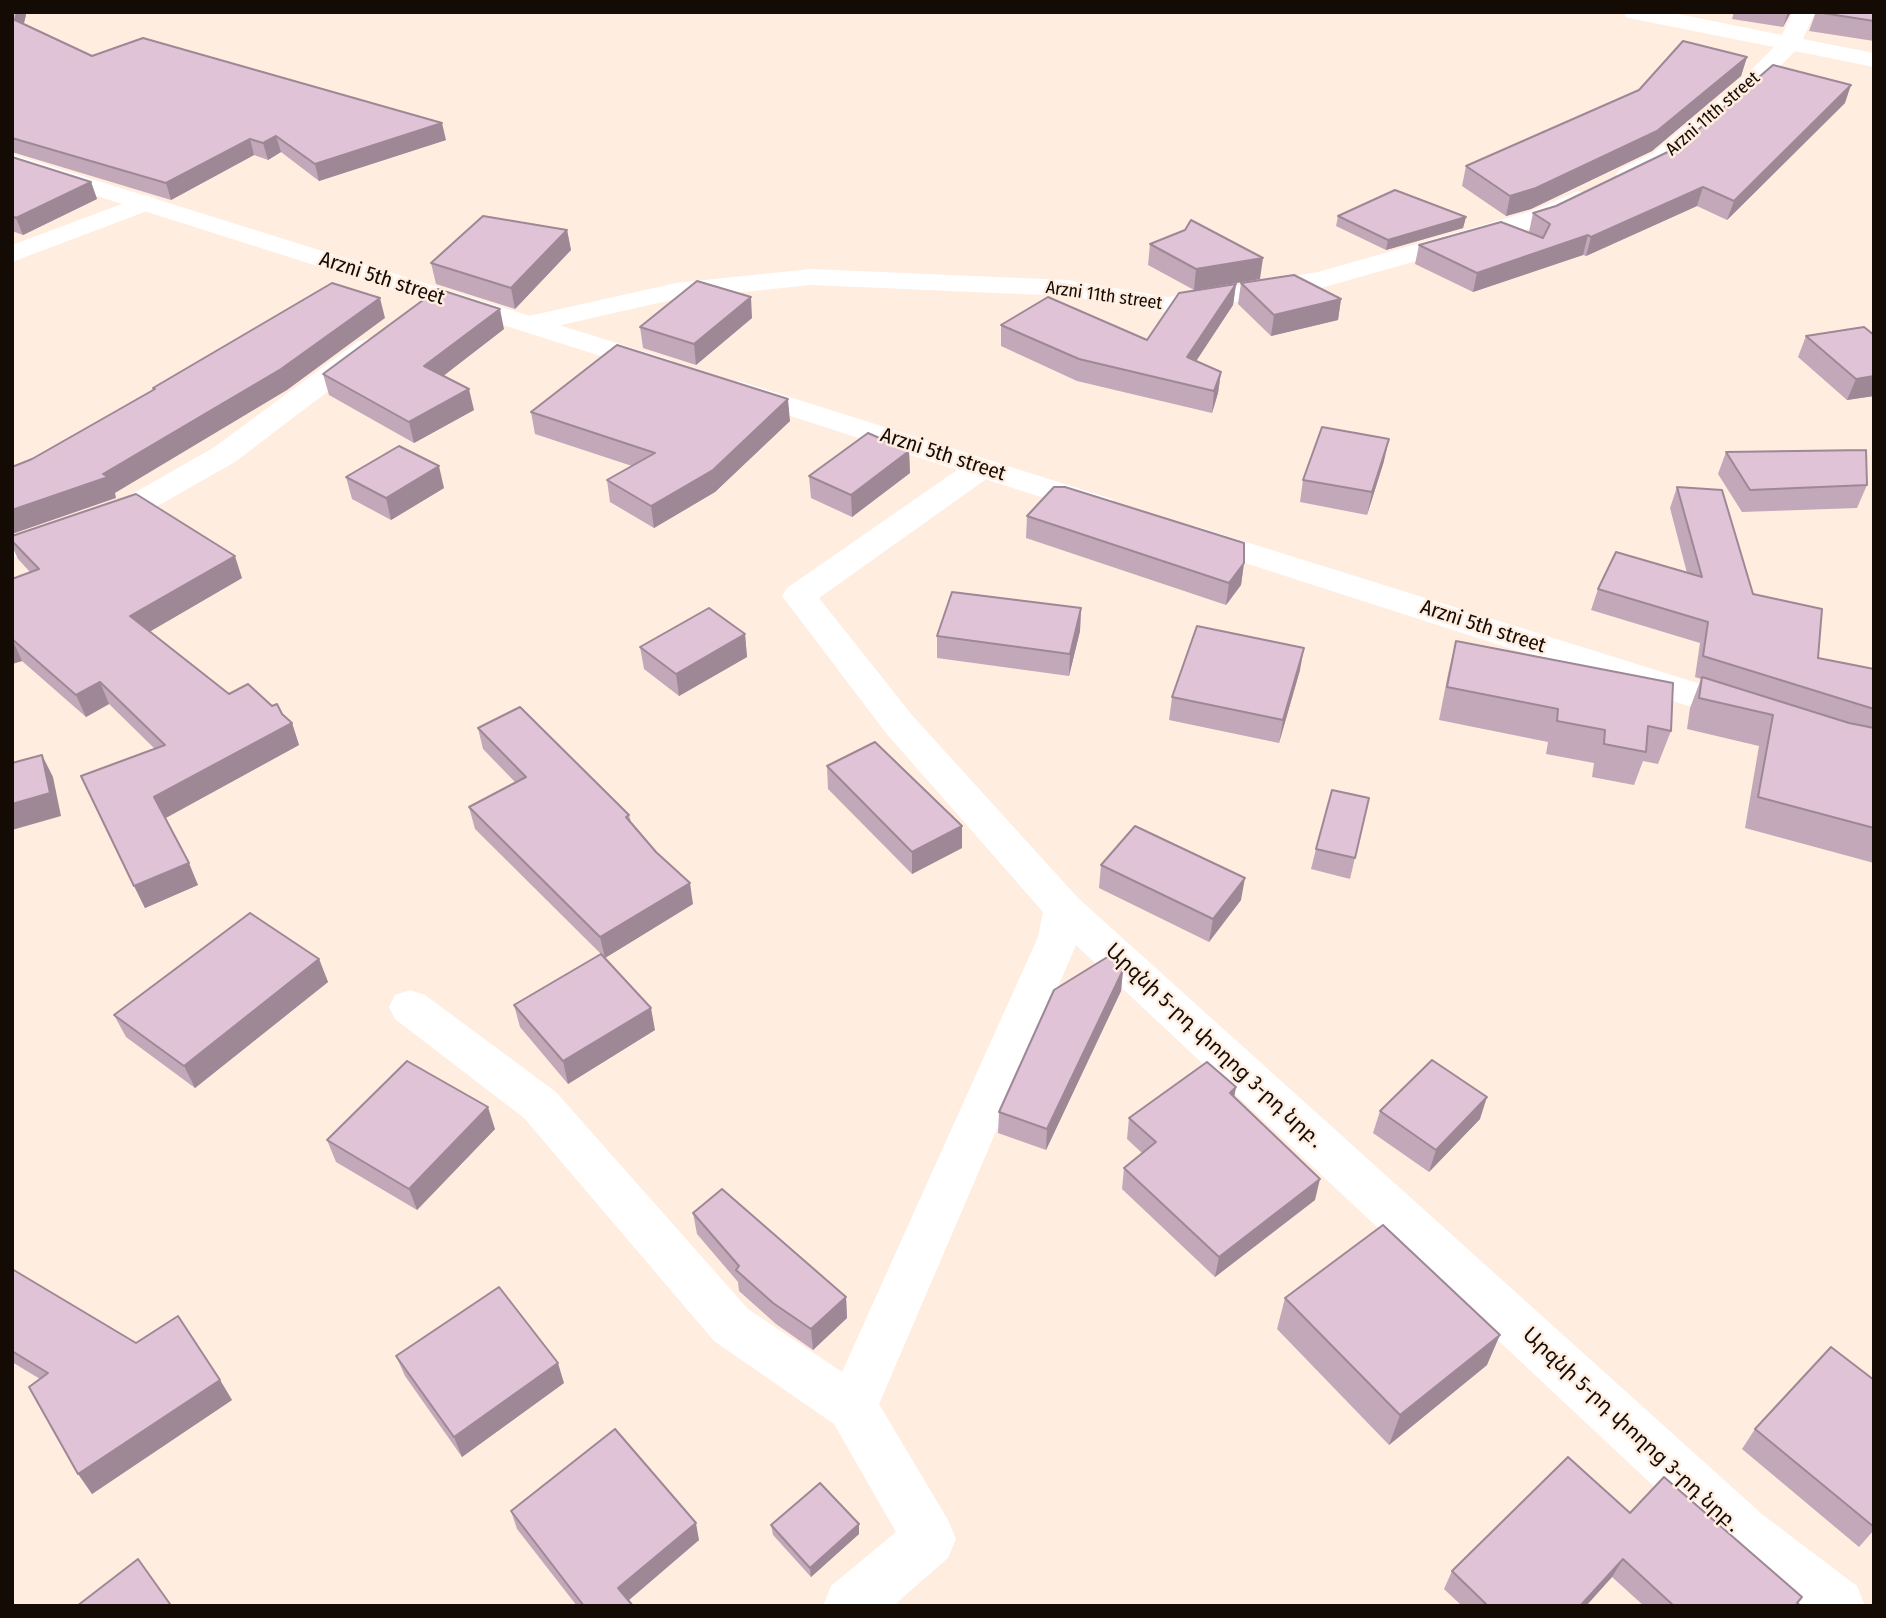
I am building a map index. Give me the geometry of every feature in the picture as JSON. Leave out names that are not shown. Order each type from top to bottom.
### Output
[{"type":"street","points":[[1634,12],[1874,60]]},
{"type":"street","name":"Arzni 11th street","points":[[530,324],[676,291],[811,277],[1067,288],[1168,305],[1321,280],[1541,218],[1662,158],[1745,89],[1789,44],[1804,12]]},
{"type":"street","name":"Arzni 5th street","points":[[12,161],[1128,514]]},
{"type":"street","points":[[12,254],[146,203]]},
{"type":"street","points":[[12,548],[136,505],[213,462],[436,297]]},
{"type":"street","name":"Արզնի 5-րդ փողոց 3-րդ նրբ․","points":[[981,468],[799,596],[899,724],[1064,909],[1744,1534],[1838,1606]]},
{"type":"street","name":"Arzni 5th street","points":[[1168,527],[1768,718]]},
{"type":"street","points":[[852,1407],[1059,937],[1064,909]]},
{"type":"street","points":[[410,1007],[540,1105],[730,1325],[852,1407],[929,1539],[851,1606]]},
{"type":"building","points":[[12,12],[17,12],[15,20],[92,56],[143,38],[442,123],[315,164],[276,136],[263,143],[250,139],[166,183],[12,138]]},
{"type":"building","points":[[1816,12],[1874,12],[1874,21]]},
{"type":"building","points":[[1683,41],[1747,57],[1657,131],[1536,188],[1510,196],[1466,166],[1639,90]]},
{"type":"building","points":[[1773,65],[1851,85],[1734,201],[1703,187],[1591,237],[1588,235],[1477,273],[1419,245],[1501,222],[1543,238],[1550,224],[1533,213],[1556,206],[1678,147]]},
{"type":"building","points":[[12,157],[91,182],[16,218],[12,216]]},
{"type":"building","points":[[1395,190],[1466,217],[1388,240],[1338,216]]},
{"type":"building","points":[[483,216],[567,230],[511,288],[431,263]]},
{"type":"building","points":[[1191,220],[1263,258],[1196,269],[1150,244],[1185,230]]},
{"type":"building","points":[[1294,275],[1341,299],[1274,315],[1241,283]]},
{"type":"building","points":[[697,281],[751,297],[694,344],[640,327]]},
{"type":"building","points":[[332,283],[380,298],[281,369],[103,474],[108,477],[12,510],[12,467],[32,459],[155,389],[153,388]]},
{"type":"building","points":[[1236,284],[1187,357],[1221,372],[1214,391],[1079,359],[1001,325],[1048,297],[1147,340],[1179,293]]},
{"type":"building","points":[[438,289],[500,309],[424,366],[469,389],[409,422],[323,374]]},
{"type":"building","points":[[1864,327],[1874,335],[1874,376],[1856,379],[1806,336]]},
{"type":"building","points":[[617,345],[788,399],[713,470],[651,506],[607,480],[655,453],[531,412]]},
{"type":"building","points":[[1322,427],[1389,439],[1372,492],[1303,480]]},
{"type":"building","points":[[868,433],[909,451],[851,495],[809,476]]},
{"type":"building","points":[[399,446],[439,466],[386,498],[346,477]]},
{"type":"building","points":[[1866,450],[1867,485],[1750,490],[1726,452]]},
{"type":"building","points":[[1054,487],[1065,487],[1244,543],[1244,563],[1229,583],[1027,516]]},
{"type":"building","points":[[1677,487],[1722,490],[1753,594],[1822,609],[1818,658],[1874,669],[1874,709],[1703,656],[1708,622],[1598,589],[1616,552],[1702,577]]},
{"type":"building","points":[[136,494],[235,556],[130,616],[229,694],[248,684],[272,706],[277,704],[282,714],[292,723],[154,797],[189,863],[134,886],[81,776],[165,745],[100,682],[76,695],[12,639],[12,579],[39,569],[12,541],[12,536]]},
{"type":"building","points":[[952,592],[1081,608],[1070,654],[937,636]]},
{"type":"building","points":[[709,608],[745,634],[676,674],[640,647]]},
{"type":"building","points":[[1197,626],[1304,648],[1283,720],[1172,697]]},
{"type":"building","points":[[1456,641],[1673,683],[1671,731],[1648,726],[1646,752],[1604,744],[1605,730],[1557,721],[1558,709],[1447,687]]},
{"type":"building","points":[[1702,677],[1849,723],[1874,728],[1874,828],[1758,797],[1773,715],[1699,698]]},
{"type":"building","points":[[520,707],[629,815],[626,817],[656,852],[690,883],[600,937],[469,807],[526,777],[478,728]]},
{"type":"building","points":[[875,742],[962,826],[912,852],[827,766]]},
{"type":"building","points":[[42,755],[50,793],[12,804],[12,763]]},
{"type":"building","points":[[1332,790],[1369,798],[1355,858],[1316,849]]},
{"type":"building","points":[[1135,826],[1245,878],[1213,919],[1101,865]]},
{"type":"building","points":[[250,913],[319,959],[184,1066],[114,1015]]},
{"type":"building","points":[[601,954],[651,1008],[563,1061],[514,1005]]},
{"type":"building","points":[[1109,956],[1123,970],[1047,1129],[999,1112],[1054,990]]},
{"type":"building","points":[[1432,1060],[1487,1097],[1436,1150],[1380,1111]]},
{"type":"building","points":[[407,1061],[488,1107],[409,1189],[327,1140]]},
{"type":"building","points":[[1207,1062],[1236,1087],[1230,1093],[1320,1179],[1219,1257],[1124,1168],[1156,1142],[1129,1118]]},
{"type":"building","points":[[722,1189],[846,1297],[811,1329],[773,1303],[736,1270],[739,1266],[693,1213]]},
{"type":"building","points":[[1383,1225],[1500,1335],[1400,1415],[1285,1298]]},
{"type":"building","points":[[12,1269],[136,1343],[178,1316],[220,1380],[78,1474],[29,1387],[48,1373],[12,1351]]},
{"type":"building","points":[[499,1287],[558,1363],[454,1437],[396,1356]]},
{"type":"building","points":[[1831,1347],[1874,1380],[1874,1527],[1755,1429]]},
{"type":"building","points":[[615,1429],[696,1523],[618,1588],[633,1606],[584,1606],[511,1511]]},
{"type":"building","points":[[1568,1457],[1630,1513],[1664,1477],[1802,1597],[1797,1603],[1801,1606],[1674,1606],[1623,1559],[1580,1606],[1488,1606],[1452,1571]]},
{"type":"building","points":[[820,1483],[859,1524],[810,1568],[771,1525]]},
{"type":"building","points":[[138,1559],[170,1604],[168,1606],[77,1606]]}]
